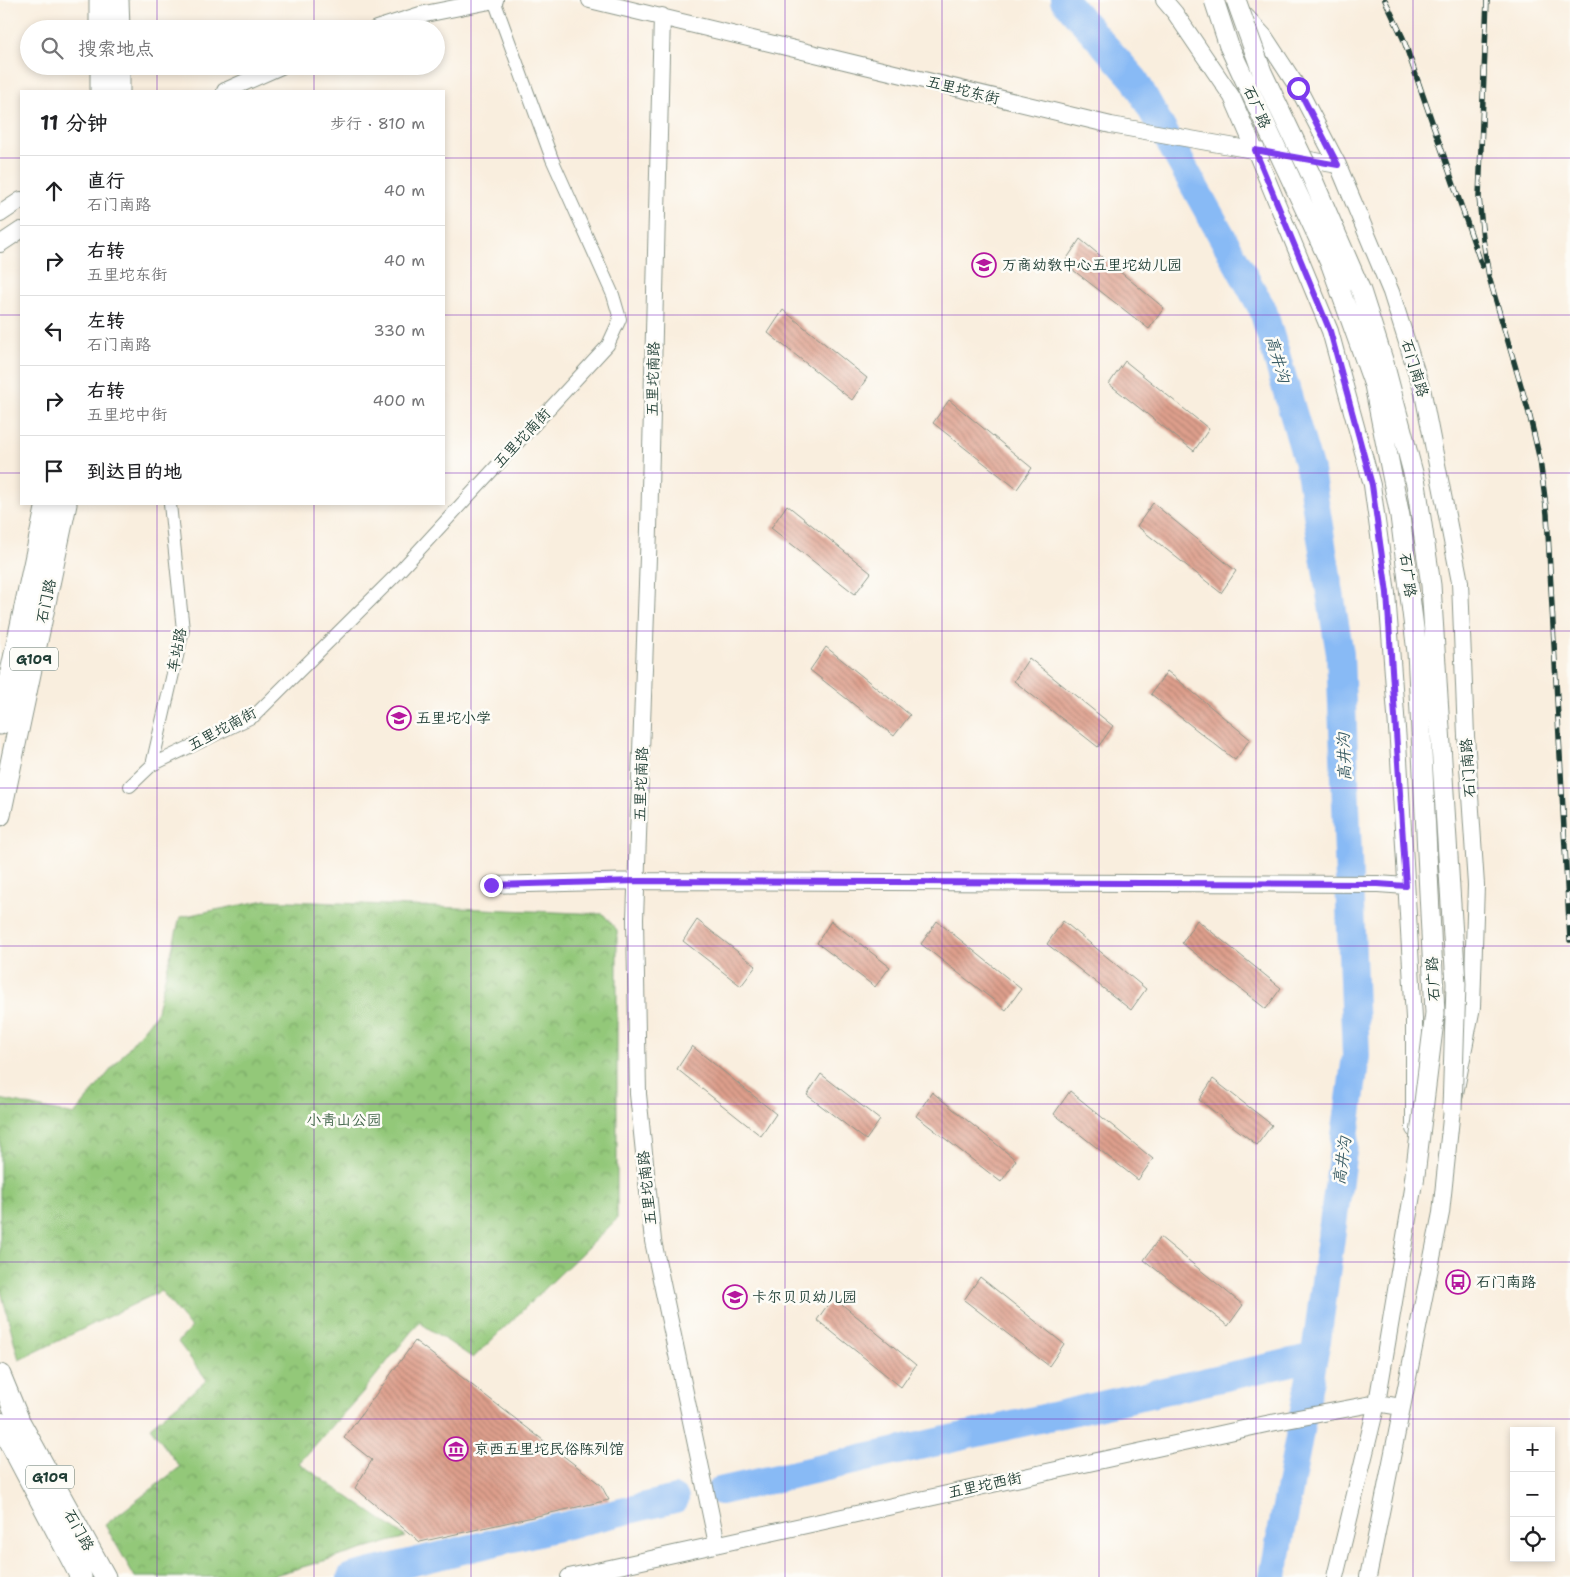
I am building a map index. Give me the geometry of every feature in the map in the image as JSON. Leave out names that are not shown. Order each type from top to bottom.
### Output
[{"type":"highway","points":[[100,0],[100,20]]},
{"type":"highway","points":[[118,0],[119,20]]},
{"type":"highway","points":[[100,75],[101,90]]},
{"type":"highway","points":[[119,75],[119,90]]},
{"type":"highway","name":"石门路","points":[[0,724],[16,659],[48,505]]},
{"type":"highway","name":"石门路","points":[[0,814],[16,659],[66,505]]},
{"type":"highway","name":"石门路","points":[[0,1376],[19,1421],[104,1577]]},
{"type":"highway","name":"石门路","points":[[0,1423],[81,1577]]},
{"type":"main road","name":"石广路","points":[[1214,0],[1229,46],[1330,265],[1374,385],[1400,516],[1417,652],[1435,1013],[1414,1183]]},
{"type":"main road","name":"石广路","points":[[1236,0],[1262,72],[1310,173],[1360,291],[1384,363],[1416,484],[1431,586],[1456,984],[1452,1109]]},
{"type":"street","points":[[402,20],[420,14],[494,0]]},
{"type":"street","name":"五里坨南街","points":[[152,764],[254,716],[402,567],[608,345],[620,319],[613,295],[552,159],[494,0]]},
{"type":"street","name":"五里坨东街","points":[[590,0],[1112,125],[1338,165]]},
{"type":"street","points":[[1164,0],[1175,13],[1232,97],[1330,331],[1372,485],[1387,593],[1414,1018],[1414,1183],[1377,1403],[1335,1577]]},
{"type":"street","name":"石门南路","points":[[1232,0],[1264,36],[1298,88],[1338,165],[1391,292],[1423,393],[1460,582],[1466,736],[1476,885],[1472,1007],[1452,1109],[1441,1212],[1368,1577]]},
{"type":"street","name":"五里坨南路","points":[[662,16],[650,529],[638,881],[635,919],[638,1094],[653,1241],[678,1367],[717,1544]]},
{"type":"street","points":[[227,90],[261,75]]},
{"type":"street","points":[[0,214],[20,201]]},
{"type":"street","points":[[0,244],[20,231]]},
{"type":"street","name":"车站路","points":[[152,764],[183,630],[170,505]]},
{"type":"street","points":[[130,786],[152,764]]},
{"type":"street","points":[[491,885],[638,881],[1378,884],[1406,886]]},
{"type":"street","name":"五里坨西街","points":[[569,1577],[1334,1410],[1377,1403],[1401,1407]]},
{"type":"green space","name":"小青山公园","points":[[266,900],[603,914],[617,930],[617,1219],[473,1358],[419,1322],[362,1393],[299,1463],[406,1537],[268,1577],[135,1577],[105,1525],[180,1467],[150,1427],[207,1380],[178,1342],[191,1328],[161,1291],[19,1360],[0,1287],[0,1099],[74,1115],[156,1014],[180,917]]},
{"type":"building","points":[[1080,239],[1164,308],[1149,329],[1064,263]]},
{"type":"building","points":[[783,310],[867,378],[852,400],[768,333]]},
{"type":"building","points":[[1125,361],[1209,429],[1194,451],[1109,384]]},
{"type":"building","points":[[949,400],[1032,468],[1017,489],[933,423]]},
{"type":"building","points":[[1153,503],[1236,571],[1221,593],[1137,526]]},
{"type":"building","points":[[787,505],[871,573],[855,594],[771,528]]},
{"type":"building","points":[[826,647],[910,715],[894,736],[810,670]]},
{"type":"building","points":[[1029,658],[1113,726],[1098,747],[1014,681]]},
{"type":"building","points":[[1167,671],[1250,739],[1235,760],[1151,694]]},
{"type":"building","points":[[697,920],[756,966],[741,986],[683,941]]},
{"type":"building","points":[[1197,920],[1281,988],[1266,1009],[1182,943]]},
{"type":"building","points":[[831,921],[890,967],[875,987],[817,943]]},
{"type":"building","points":[[937,921],[1021,989],[1006,1010],[921,944]]},
{"type":"building","points":[[1063,921],[1146,989],[1131,1010],[1047,944]]},
{"type":"building","points":[[692,1046],[776,1114],[761,1136],[677,1069]]},
{"type":"building","points":[[821,1074],[880,1120],[866,1140],[807,1095]]},
{"type":"building","points":[[1213,1079],[1272,1125],[1257,1145],[1199,1100]]},
{"type":"building","points":[[1070,1091],[1153,1159],[1138,1180],[1054,1114]]},
{"type":"building","points":[[932,1092],[1016,1160],[1001,1182],[916,1116]]},
{"type":"building","points":[[1160,1237],[1243,1305],[1228,1326],[1144,1260]]},
{"type":"building","points":[[980,1277],[1064,1344],[1049,1366],[964,1300]]},
{"type":"building","points":[[833,1297],[916,1365],[901,1387],[817,1320]]},
{"type":"building","name":"京西五里坨民俗陈列馆","points":[[415,1341],[601,1485],[609,1500],[420,1542],[355,1488],[372,1460],[344,1438]]},
{"type":"waterway","name":"高井沟","points":[[1064,0],[1135,80],[1263,310],[1310,471],[1340,654],[1356,1056],[1317,1340],[1273,1577]]},
{"type":"waterway","points":[[720,1491],[1314,1357]]},
{"type":"waterway","points":[[351,1577],[675,1499]]},
{"type":"railway","points":[[1385,0],[1403,38],[1482,266]]},
{"type":"railway","points":[[1487,0],[1479,197],[1489,277],[1529,413],[1540,460],[1547,514],[1570,940]]},
{"type":"place","name":"万商幼教中心五里坨幼儿园","points":[[984,265]]},
{"type":"place","name":"五里坨小学","points":[[399,718]]},
{"type":"place","name":"石门南路","points":[[1458,1282]]},
{"type":"place","name":"卡尔贝贝幼儿园","points":[[735,1297]]},
{"type":"place","name":"京西五里坨民俗陈列馆","points":[[456,1449]]},
{"type":"route","points":[[491,885],[638,881],[1378,884],[1406,886],[1387,593],[1372,485],[1330,331],[1255,150],[1338,165],[1298,88]]}]
